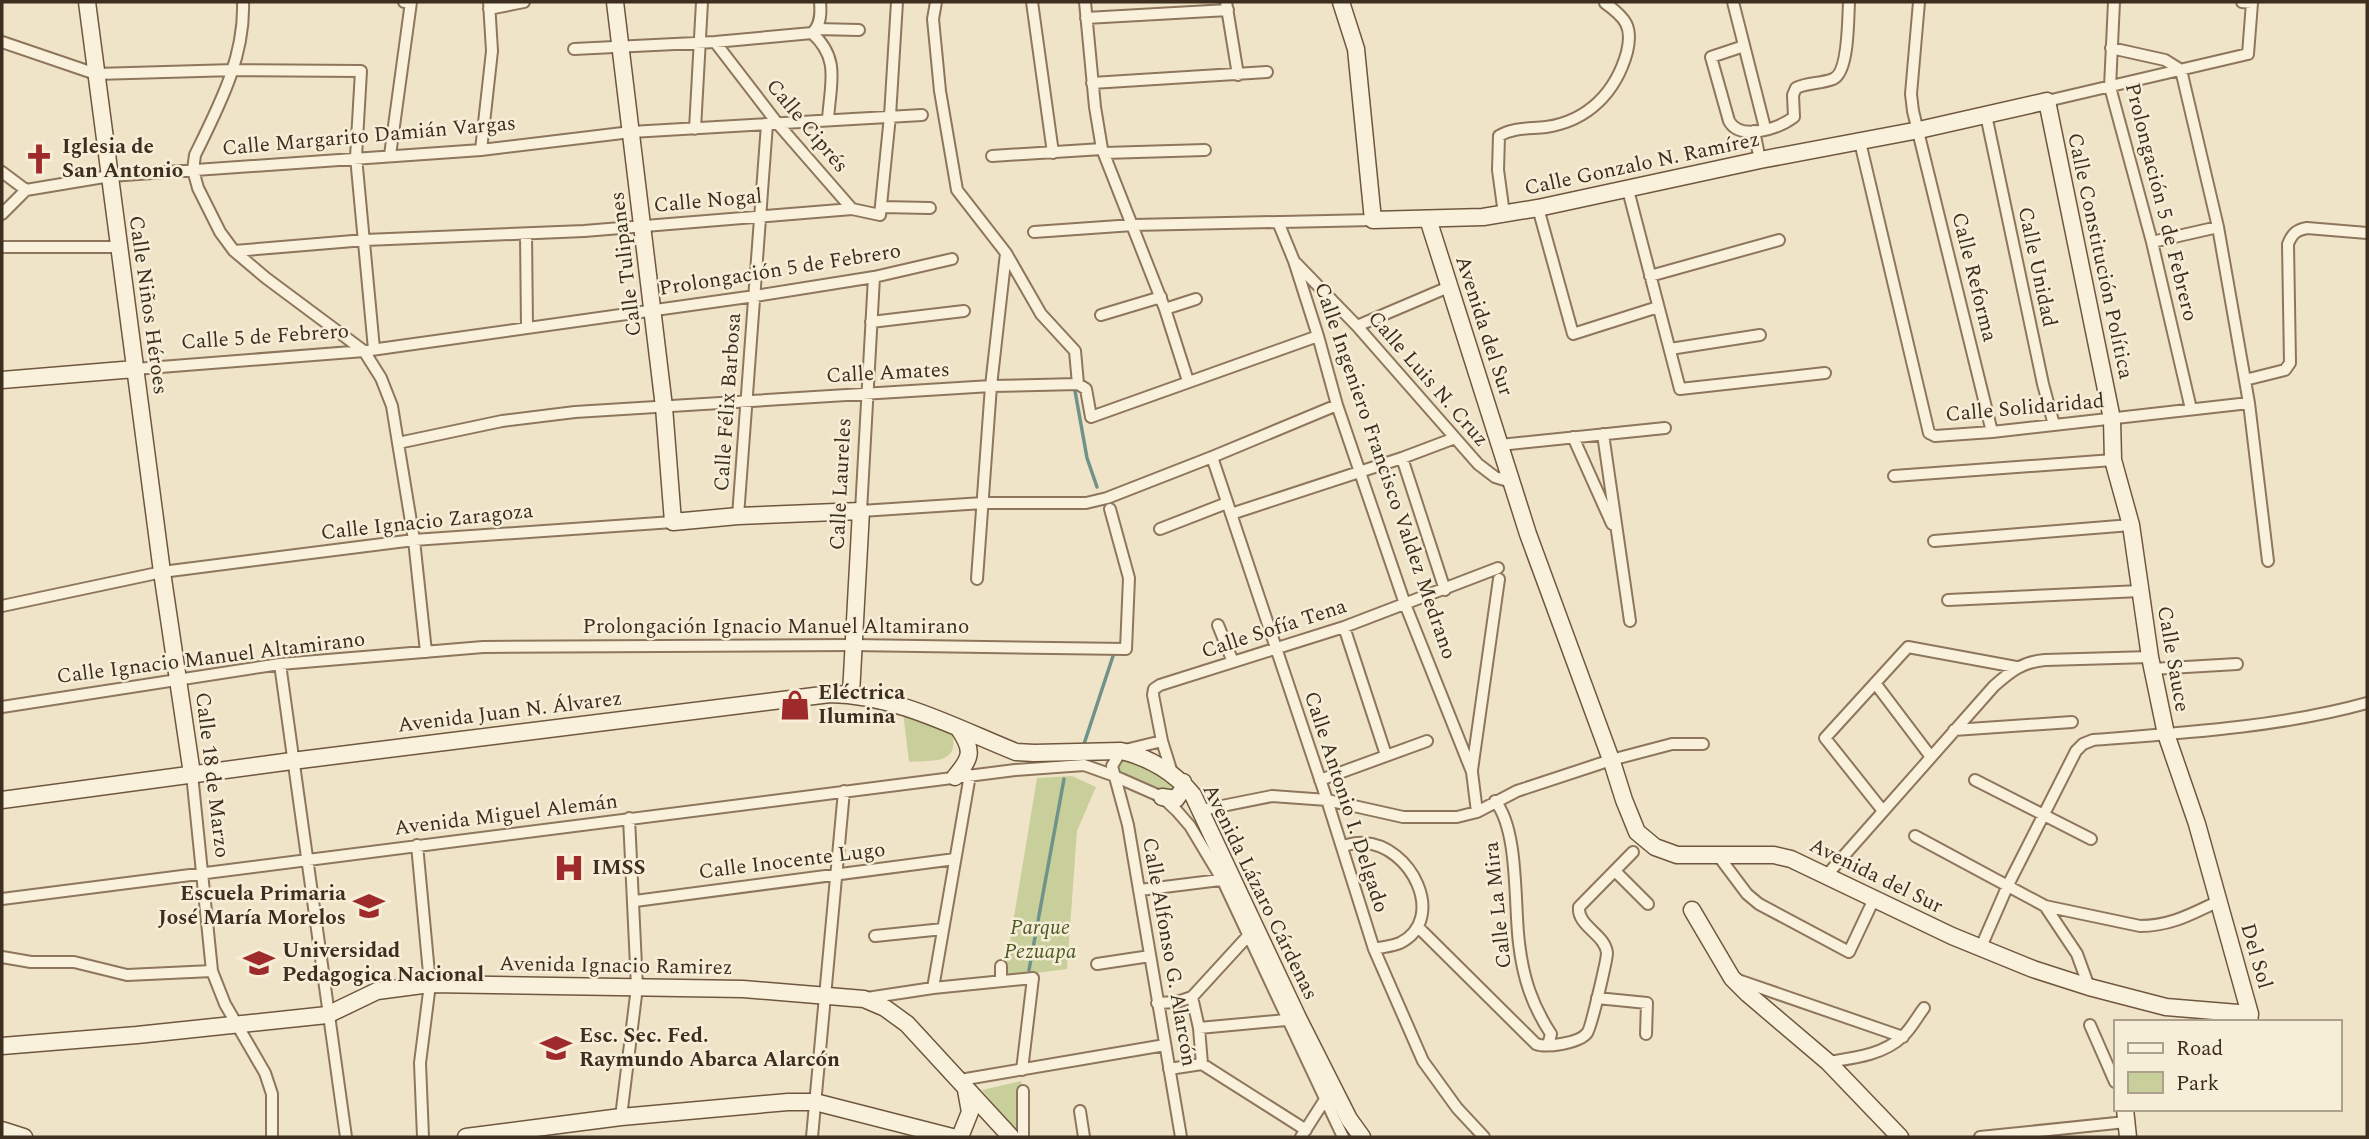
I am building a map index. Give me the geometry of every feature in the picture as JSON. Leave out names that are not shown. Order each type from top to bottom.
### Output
[{"type":"street","name":"Calle Niños Héroes","points":[[87,2],[162,572]]},
{"type":"street","points":[[243,2],[243,25],[234,70],[195,155],[193,170],[198,188],[220,232],[234,251],[266,278],[369,350]]},
{"type":"street","points":[[390,155],[411,2],[404,2]]},
{"type":"street","points":[[481,150],[492,51],[490,10],[524,2]]},
{"type":"street","name":"Calle Tulipanes","points":[[615,2],[664,407],[673,522]]},
{"type":"street","points":[[695,128],[702,2]]},
{"type":"street","points":[[814,31],[820,18],[820,2]]},
{"type":"street","points":[[881,211],[897,2]]},
{"type":"street","points":[[936,2],[933,19],[940,91],[957,190],[1006,253],[1041,314],[1075,351],[1078,384],[1086,389],[1091,417],[1318,336]]},
{"type":"street","points":[[1032,2],[1053,153]]},
{"type":"street","points":[[1085,2],[1092,83],[1103,151],[1161,297],[1188,381]]},
{"type":"street","points":[[1341,2],[1356,49],[1373,220]]},
{"type":"street","points":[[1733,2],[1759,130],[1760,160]]},
{"type":"street","points":[[1744,46],[1711,57],[1732,127],[1739,132],[1785,124],[1794,117],[1793,95],[1796,88],[1839,76],[1844,65],[1849,2]]},
{"type":"street","name":"Calle Reforma","points":[[1919,2],[1911,94],[1913,111],[1992,432]]},
{"type":"street","name":"Prolongación 5 de Febrero","points":[[2114,2],[2110,87],[2152,242],[2192,409]]},
{"type":"street","name":"Calle Gonzalo N. Ramírez","points":[[1034,232],[1133,225],[1483,217],[1538,208],[1760,160],[1986,116],[2248,54],[2252,3],[2242,2]]},
{"type":"street","points":[[1504,214],[1499,190],[1500,136],[1508,130],[1558,125],[1598,106],[1622,71],[1630,36],[1621,14],[1605,3]]},
{"type":"street","points":[[1086,18],[1227,6],[1238,75]]},
{"type":"street","points":[[574,49],[715,42],[814,31],[859,30]]},
{"type":"street","points":[[814,31],[831,60],[828,120]]},
{"type":"street","points":[[2,42],[96,75],[234,70],[361,71],[356,157],[365,240],[369,350],[392,406],[414,540],[426,652]]},
{"type":"street","name":"Calle Ciprés","points":[[715,42],[773,124],[852,209]]},
{"type":"street","points":[[2111,48],[2165,60],[2181,70],[2218,227],[2249,403],[2268,561]]},
{"type":"street","points":[[1092,83],[1267,72]]},
{"type":"street","name":"Calle Constitución Política","points":[[2047,101],[2112,419]]},
{"type":"street","name":"Calle Margarito Damián Vargas","points":[[26,190],[110,176],[481,150],[631,132],[922,115]]},
{"type":"street","name":"Calle Unidad","points":[[1986,116],[2054,425]]},
{"type":"street","name":"Calle Félix Barbosa","points":[[738,516],[761,215],[773,124]]},
{"type":"street","name":"Calle Solidaridad","points":[[1860,142],[1929,433],[1935,436],[1992,432],[2249,403]]},
{"type":"street","points":[[992,156],[1205,150]]},
{"type":"street","points":[[2,172],[26,190],[2,214]]},
{"type":"street","points":[[1628,190],[1680,389],[1825,373]]},
{"type":"street","points":[[852,209],[881,211],[930,208]]},
{"type":"street","points":[[1538,208],[1573,334],[1658,307]]},
{"type":"street","name":"Calle Nogal","points":[[234,251],[365,240],[642,227],[852,209]]},
{"type":"street","name":"Avenida del Sur","points":[[1428,219],[1511,482],[1637,832],[1655,848],[1677,855],[1774,855],[1791,859],[1981,947],[2089,987],[2166,1007],[2249,1018]]},
{"type":"street","name":"Calle Ingeniero Francisco Valdez Medrano","points":[[1278,222],[1294,261],[1338,405],[1405,604],[1472,772],[1477,812]]},
{"type":"street","points":[[2152,242],[2218,227]]},
{"type":"street","points":[[2245,380],[2286,370],[2290,363],[2288,244],[2291,236],[2299,229],[2307,228],[2367,233]]},
{"type":"street","points":[[526,234],[527,328]]},
{"type":"street","points":[[1650,276],[1779,240]]},
{"type":"street","points":[[2,247],[119,247]]},
{"type":"street","points":[[977,579],[991,386],[1006,253]]},
{"type":"street","name":"Prolongación 5 de Febrero","points":[[369,350],[755,296],[874,277],[952,260]]},
{"type":"street","name":"Calle Luis N. Cruz","points":[[1294,261],[1357,326],[1485,472],[1511,482]]},
{"type":"street","name":"Calle Laureles","points":[[851,694],[874,277]]},
{"type":"street","points":[[1357,326],[1451,286]]},
{"type":"street","points":[[1101,315],[1161,297]]},
{"type":"street","points":[[1165,309],[1196,299]]},
{"type":"street","points":[[871,322],[964,312]]},
{"type":"street","points":[[1670,349],[1760,335]]},
{"type":"street","name":"Calle 5 de Febrero","points":[[2,380],[369,350]]},
{"type":"street","name":"Calle Amates","points":[[398,443],[502,421],[575,412],[991,386],[1078,384]]},
{"type":"street","points":[[861,511],[983,503],[1086,503],[1212,457],[1338,405]]},
{"type":"street","name":"Calle Sauce","points":[[2112,419],[2113,460],[2131,525],[2151,663],[2166,734],[2197,824],[2219,901]]},
{"type":"street","points":[[1500,445],[1665,428]]},
{"type":"street","points":[[1602,434],[1630,621]]},
{"type":"street","points":[[1573,437],[1617,535]]},
{"type":"street","points":[[1231,514],[1455,438]]},
{"type":"street","name":"Calle Antonio I. Delgado","points":[[1212,457],[1374,949],[1423,1061],[1457,1108],[1484,1137]]},
{"type":"street","points":[[1402,458],[1445,590]]},
{"type":"street","points":[[1894,476],[2113,460]]},
{"type":"street","points":[[1160,529],[1227,503]]},
{"type":"street","name":"Prolongación Ignacio Manuel Altamirano","points":[[426,652],[483,647],[852,645],[1126,649],[1129,578],[1110,509]]},
{"type":"street","name":"Calle Ignacio Zaragoza","points":[[2,606],[162,572],[414,540],[738,516],[861,511]]},
{"type":"street","points":[[1934,541],[2131,525]]},
{"type":"street","name":"Calle 18 de Marzo","points":[[162,572],[192,774],[212,971],[225,1004],[265,1073],[272,1094],[272,1137]]},
{"type":"street","name":"Calle Sofía Tena","points":[[1162,741],[1153,695],[1154,689],[1160,685],[1344,627],[1445,590],[1499,574],[1472,772]]},
{"type":"street","points":[[1948,600],[2140,591]]},
{"type":"street","points":[[1218,625],[1233,662]]},
{"type":"street","points":[[1344,627],[1386,755]]},
{"type":"street","points":[[1883,811],[1825,738],[1908,647],[2015,667],[2038,661],[2237,663]]},
{"type":"street","name":"Calle Ignacio Manuel Altamirano","points":[[2,707],[280,664],[426,652]]},
{"type":"street","points":[[280,664],[346,1137]]},
{"type":"street","points":[[1826,876],[1954,730],[2015,667]]},
{"type":"street","points":[[1875,683],[1931,757]]},
{"type":"street","name":"Avenida Juan N. Álvarez","points":[[2,800],[830,694],[851,694],[901,705],[1016,752]]},
{"type":"street","points":[[1981,947],[2043,815],[2076,751],[2083,744],[2093,740],[2327,714],[2367,703]]},
{"type":"street","points":[[1954,730],[2072,722]]},
{"type":"street","points":[[933,988],[955,859],[962,776],[970,752],[958,729]]},
{"type":"street","points":[[1112,775],[1112,766],[1121,751],[1162,741],[1181,794],[1176,799],[1162,797]]},
{"type":"street","points":[[1320,780],[1427,741]]},
{"type":"street","points":[[1202,810],[1272,796],[1327,800],[1403,817],[1457,817],[1477,812],[1495,801],[1611,760],[1672,744],[1703,744]]},
{"type":"street","name":"Avenida Lázaro Cárdenas","points":[[1016,752],[1121,751],[1177,777],[1202,810],[1247,937],[1343,1137]]},
{"type":"street","name":"Avenida Lázaro Cárdenas","points":[[1015,770],[1084,765],[1162,797],[1190,826],[1228,879],[1349,1119],[1362,1137]]},
{"type":"street","name":"Avenida Miguel Alemán","points":[[2,899],[1015,770]]},
{"type":"street","name":"Calle Alfonso G. Alarcón","points":[[1112,775],[1128,825],[1181,1137]]},
{"type":"street","points":[[1975,780],[2091,838]]},
{"type":"street","points":[[812,1137],[844,792]]},
{"type":"street","name":"Calle La Mira","points":[[1495,801],[1509,828],[1524,972],[1535,1009],[1551,1034],[1548,1045]]},
{"type":"street","points":[[621,1117],[638,988],[629,818]]},
{"type":"street","points":[[1915,836],[2045,906],[2151,926],[2168,925],[2219,901]]},
{"type":"street","points":[[1342,846],[1364,842],[1390,850],[1408,864],[1419,884],[1422,915],[1418,927],[1401,942],[1374,949]]},
{"type":"street","points":[[417,845],[430,984],[420,1063],[423,1137]]},
{"type":"street","points":[[1418,927],[1536,1044],[1542,1047],[1578,1041],[1588,1033],[1607,953],[1601,940],[1581,917],[1579,907],[1633,852]]},
{"type":"street","points":[[1717,854],[1759,904],[1849,952],[1874,899]]},
{"type":"street","name":"Calle Inocente Lugo","points":[[635,901],[955,859]]},
{"type":"street","points":[[1615,871],[1648,904]]},
{"type":"street","points":[[1140,890],[1228,879]]},
{"type":"street","name":"Del Sol","points":[[2219,901],[2249,1018]]},
{"type":"street","points":[[2045,906],[2077,954],[2089,987]]},
{"type":"street","points":[[1692,910],[1732,978],[1828,1062],[1900,1137]]},
{"type":"street","points":[[875,936],[943,929]]},
{"type":"street","points":[[1157,1003],[1177,1002],[1192,997],[1247,937]]},
{"type":"street","points":[[1097,964],[1150,956]]},
{"type":"street","points":[[2,957],[31,962],[74,962],[127,975],[212,971]]},
{"type":"street","points":[[1001,966],[1001,981]]},
{"type":"street","points":[[864,999],[933,988],[1033,978],[1022,1070]]},
{"type":"street","points":[[1732,978],[1903,1037]]},
{"type":"street","name":"Avenida Ignacio Ramirez","points":[[2,1046],[137,1035],[327,1014],[377,991],[430,984],[743,989],[864,999],[885,1007],[907,1024],[1011,1137]]},
{"type":"street","points":[[1192,997],[1199,1028],[1202,1064]]},
{"type":"street","points":[[1597,998],[1647,1003],[1646,1034]]},
{"type":"street","points":[[1828,1062],[1866,1056],[1903,1037],[1924,1008]]},
{"type":"street","points":[[1199,1028],[1286,1020]]},
{"type":"street","points":[[2090,1025],[2114,1080]]},
{"type":"street","points":[[960,1137],[970,1112],[963,1084],[1022,1070],[1165,1045]]},
{"type":"street","points":[[1169,1069],[1202,1064],[1303,1134],[1324,1101]]},
{"type":"street","points":[[1023,1091],[1023,1137]]},
{"type":"street","points":[[466,1137],[621,1117],[788,1102],[815,1102],[952,1137]]},
{"type":"street","points":[[1080,1111],[1084,1137]]},
{"type":"street","points":[[1980,1137],[2126,1123]]},
{"type":"street","points":[[2,1130],[24,1137]]},
{"type":"green space","points":[[903,712],[952,733],[952,751],[948,756],[909,762]]},
{"type":"green space","points":[[1123,758],[1153,770],[1176,787],[1177,792],[1162,792],[1121,773],[1117,768],[1118,762]]},
{"type":"green space","name":"Parque Pezuapa","points":[[1072,776],[1096,787],[1077,831],[1067,969],[1004,977],[1037,778]]},
{"type":"green space","points":[[1021,1081],[1030,1137],[1020,1137],[982,1090]]},
{"type":"waterway","points":[[1075,391],[1087,458],[1097,487]]},
{"type":"waterway","points":[[1084,744],[1113,656]]},
{"type":"waterway","points":[[1029,970],[1064,779]]},
{"type":"place","name":"Iglesia de San Antonio","points":[[39,159]]},
{"type":"place","name":"Eléctrica Ilumina","points":[[795,705]]},
{"type":"place","name":"IMSS","points":[[569,868]]},
{"type":"place","name":"Escuela Primaria José María Morelos","points":[[369,906]]},
{"type":"place","name":"Universidad Pedagogica Nacional","points":[[259,963]]},
{"type":"place","name":"Esc. Sec. Fed. Raymundo Abarca Alarcón","points":[[556,1048]]}]
